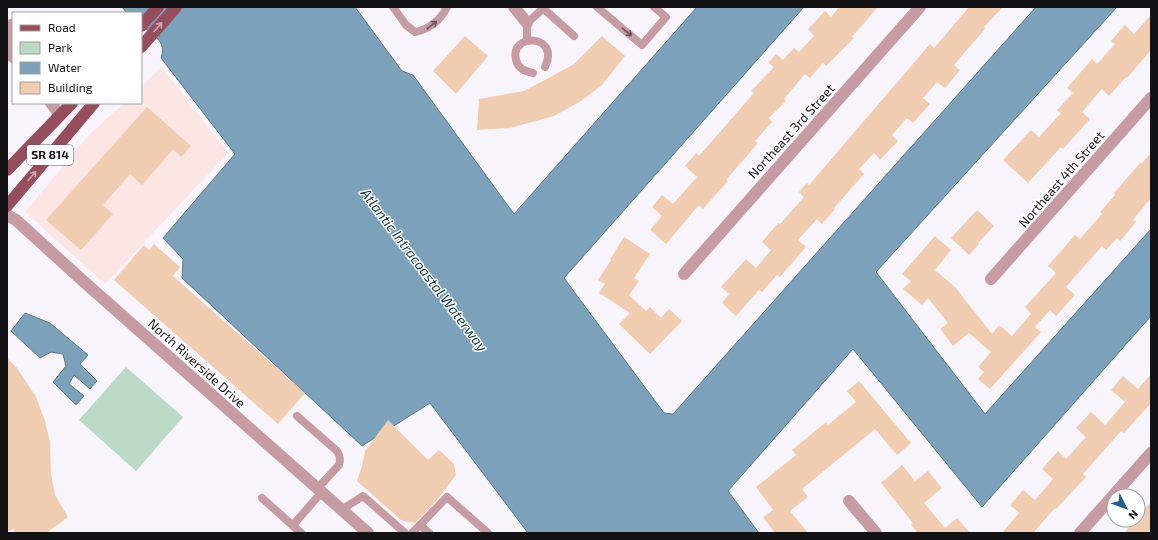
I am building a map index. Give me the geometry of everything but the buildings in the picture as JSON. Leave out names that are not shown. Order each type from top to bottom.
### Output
[{"type":"main road","points":[[142,25],[158,7]]},
{"type":"main road","points":[[142,46],[176,7]]},
{"type":"main road","name":"SR 814","points":[[7,170],[71,104]]},
{"type":"main road","name":"SR 814","points":[[7,206],[93,104]]},
{"type":"street","points":[[514,7],[527,23]]},
{"type":"street","name":"Northeast 3rd Street","points":[[684,274],[920,7]]},
{"type":"street","name":"Northeast 4th Street","points":[[991,279],[1151,98]]},
{"type":"street","points":[[52,104],[60,115]]},
{"type":"street","name":"North Riverside Drive","points":[[7,215],[16,220],[368,533]]},
{"type":"street","points":[[1080,533],[1151,453]]},
{"type":"street","points":[[849,501],[876,533]]},
{"type":"lane","points":[[393,7],[406,25],[415,32],[432,26],[443,15],[447,7]]},
{"type":"lane","points":[[597,7],[642,45],[666,17],[654,7]]},
{"type":"lane","points":[[526,41],[527,23],[544,8],[574,36]]},
{"type":"lane","points":[[9,53],[11,23]]},
{"type":"lane","points":[[533,73],[520,68],[516,58],[518,48],[526,41],[536,40],[545,46],[548,51],[548,56],[545,66]]},
{"type":"lane","points":[[293,525],[338,465],[340,460],[340,455],[337,451],[297,416]]},
{"type":"lane","points":[[341,510],[363,496],[405,533]]},
{"type":"lane","points":[[412,533],[447,497],[488,533]]},
{"type":"lane","points":[[262,498],[301,533]]},
{"type":"lane","points":[[420,525],[429,533]]},
{"type":"shaded area","points":[[162,67],[228,153],[105,284],[25,212],[88,136],[123,104],[142,104],[142,86]]},
{"type":"green space","points":[[126,367],[183,417],[136,471],[79,420]]},
{"type":"water","name":"Atlantic Intracoastal Waterway","points":[[122,7],[355,7],[402,71],[413,75],[514,214],[697,7],[804,7],[564,278],[664,413],[673,414],[1036,7],[1117,7],[876,272],[985,414],[1151,229],[1151,316],[982,507],[853,349],[728,491],[759,533],[528,533],[430,403],[362,446],[182,278],[183,259],[163,238],[235,154],[161,58],[162,47],[158,39],[142,26],[142,12],[126,12]]},
{"type":"water","points":[[25,313],[50,323],[88,355],[80,364],[97,381],[90,389],[74,375],[69,384],[84,396],[76,405],[53,382],[66,366],[63,354],[51,352],[40,358],[11,331]]}]
